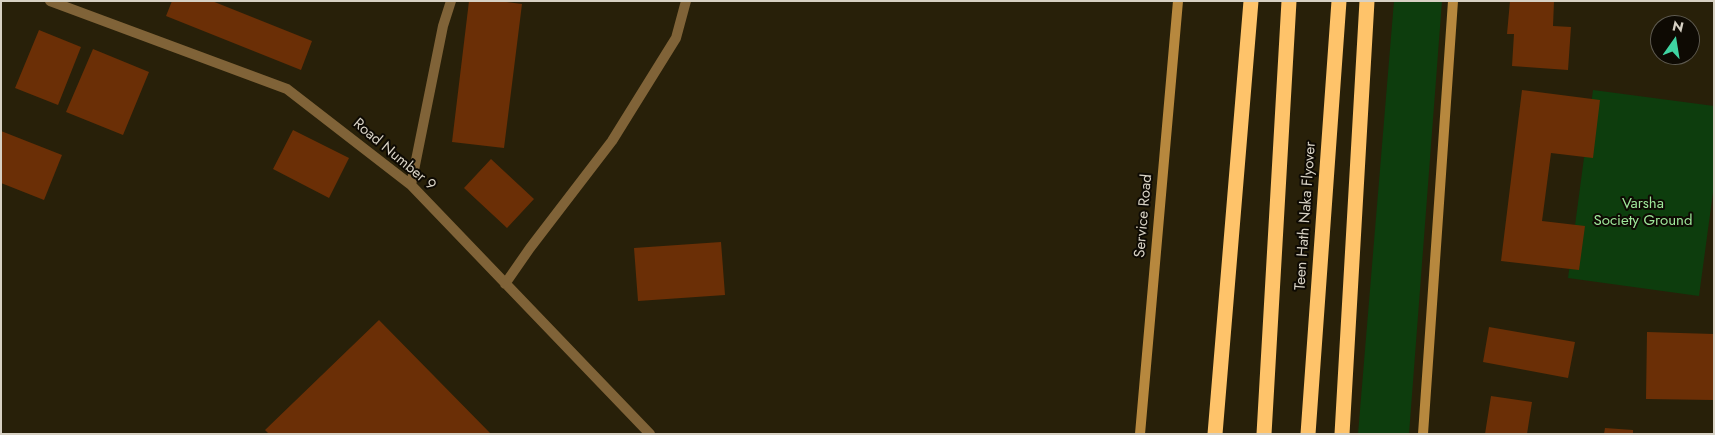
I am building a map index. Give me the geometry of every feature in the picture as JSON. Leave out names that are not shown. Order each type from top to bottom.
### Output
[{"type":"highway","points":[[1215,434],[1251,1]]},
{"type":"highway","name":"Teen Hath Naka Flyover","points":[[1264,434],[1289,1]]},
{"type":"highway","name":"Teen Hath Naka Flyover","points":[[1308,434],[1339,1]]},
{"type":"highway","points":[[1342,434],[1367,1]]},
{"type":"street","name":"Road Number 9","points":[[50,1],[287,89],[411,185],[650,434]]},
{"type":"street","points":[[411,185],[443,26],[451,1]]},
{"type":"street","points":[[505,284],[530,248],[612,141],[676,38],[686,1]]},
{"type":"street","name":"Service Road","points":[[1140,434],[1178,1]]},
{"type":"street","points":[[1424,434],[1453,1]]},
{"type":"green space","points":[[1394,1],[1442,1],[1409,434],[1358,434]]},
{"type":"green space","name":"Varsha Society Ground","points":[[1593,90],[1714,106],[1714,185],[1699,296],[1568,278]]},
{"type":"building","points":[[172,1],[212,1],[312,41],[301,70],[166,16]]},
{"type":"building","points":[[469,1],[499,1],[522,4],[504,148],[452,142]]},
{"type":"building","points":[[1510,1],[1554,1],[1553,26],[1571,27],[1568,70],[1512,66],[1514,34],[1507,34]]},
{"type":"building","points":[[39,30],[81,47],[58,105],[15,88]]},
{"type":"building","points":[[93,49],[149,72],[123,135],[66,112]]},
{"type":"building","points":[[1522,90],[1600,100],[1593,158],[1551,153],[1542,221],[1585,226],[1579,270],[1501,261]]},
{"type":"building","points":[[293,130],[349,158],[329,198],[273,169]]},
{"type":"building","points":[[1,131],[62,155],[44,200],[1,183]]},
{"type":"building","points":[[491,159],[534,199],[507,228],[464,188]]},
{"type":"building","points":[[721,242],[725,295],[638,301],[634,248]]},
{"type":"building","points":[[379,320],[491,434],[269,434],[265,430]]},
{"type":"building","points":[[1489,327],[1575,342],[1568,378],[1483,362]]},
{"type":"building","points":[[1647,332],[1714,334],[1714,400],[1646,399]]},
{"type":"building","points":[[1491,396],[1532,402],[1527,434],[1485,434]]},
{"type":"building","points":[[1605,428],[1633,430],[1633,434],[1604,434]]}]
